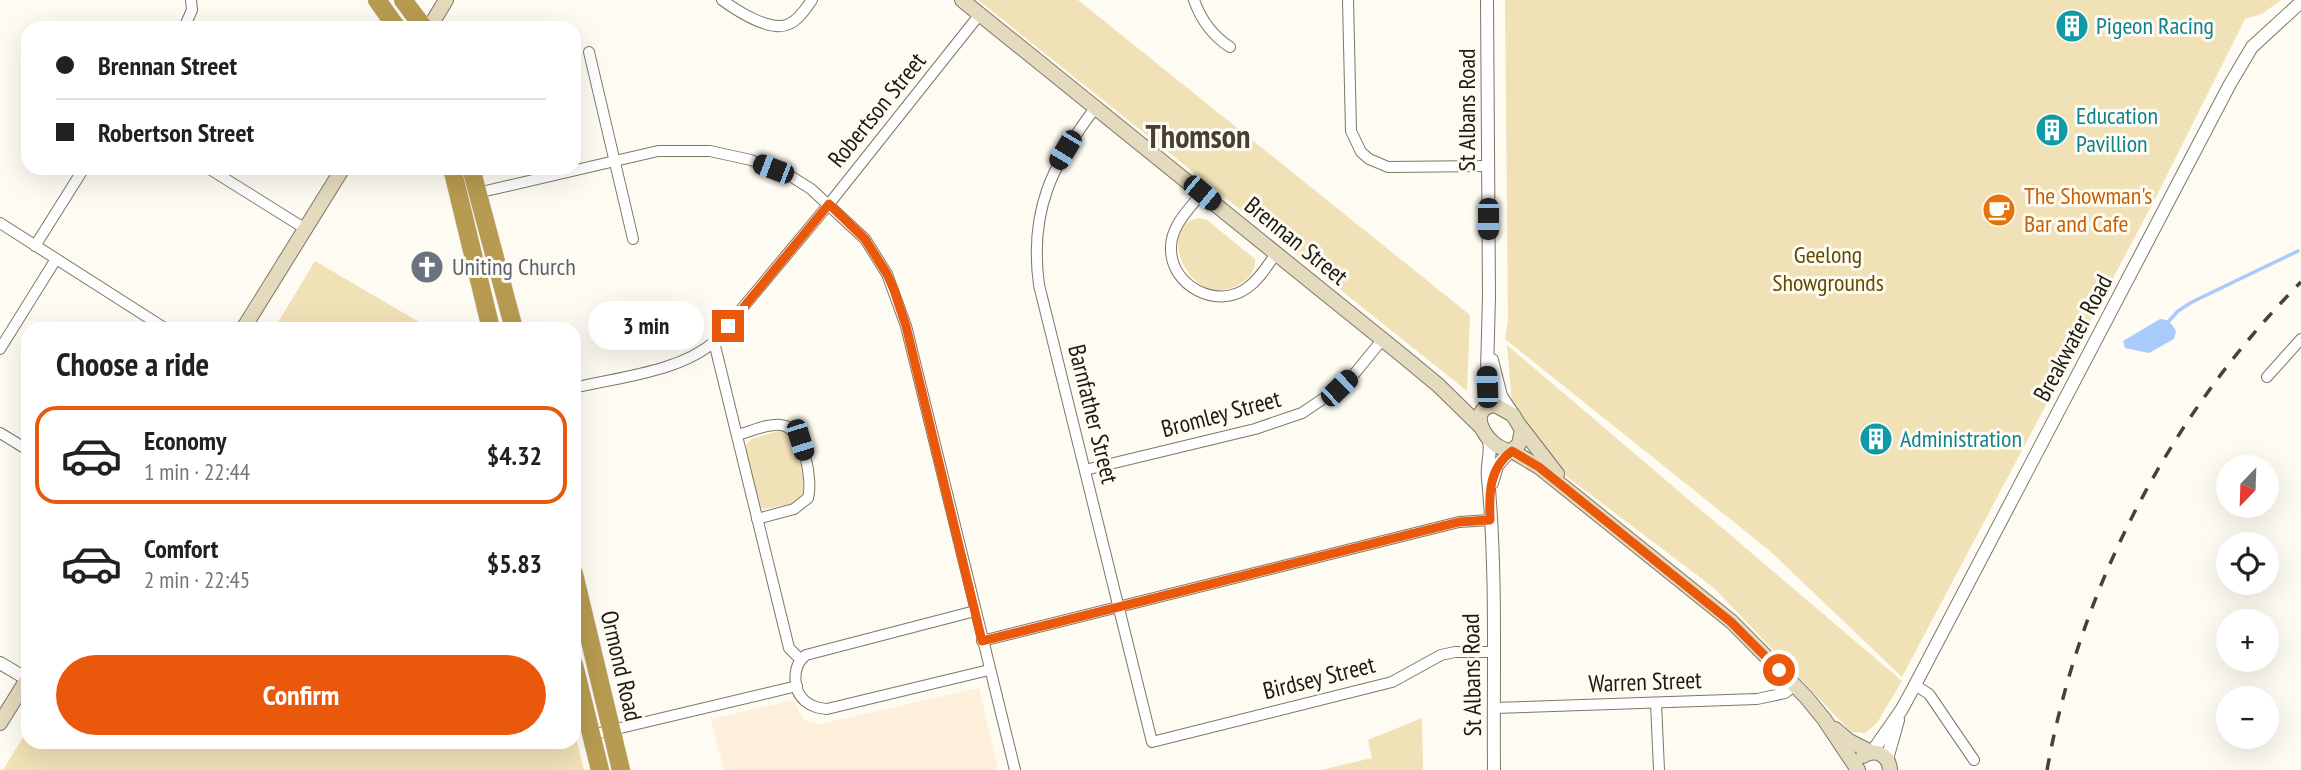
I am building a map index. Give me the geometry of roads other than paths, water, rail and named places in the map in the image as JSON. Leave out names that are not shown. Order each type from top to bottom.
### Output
[{"type":"highway","points":[[377,0],[392,21]]},
{"type":"highway","points":[[403,0],[419,21]]},
{"type":"highway","points":[[454,175],[489,322]]},
{"type":"highway","points":[[473,175],[512,322]]},
{"type":"highway","name":"Ormond Road","points":[[581,604],[621,770]]},
{"type":"highway","name":"Ormond Road","points":[[581,694],[600,770]]},
{"type":"main road","points":[[433,21],[446,0]]},
{"type":"main road","name":"Brennan Street","points":[[962,0],[1438,385],[1486,435]]},
{"type":"main road","points":[[247,322],[338,175]]},
{"type":"main road","name":"Brennan Street","points":[[1438,385],[1486,407]]},
{"type":"main road","points":[[1581,501],[1516,419],[1498,406],[1486,407],[1480,417],[1486,435],[1499,448],[1511,451],[1539,467],[1581,501],[1731,622],[1796,685],[1824,719],[1858,770]]},
{"type":"main road","points":[[1511,451],[1518,447],[1521,440],[1522,430],[1516,419]]},
{"type":"main road","points":[[0,723],[21,689]]},
{"type":"main road","points":[[1824,719],[1846,738],[1871,752],[1880,753],[1889,766]]},
{"type":"main road","points":[[1858,770],[1860,761],[1871,752]]},
{"type":"street","points":[[187,21],[192,10],[191,0]]},
{"type":"street","points":[[722,0],[757,20],[782,26],[799,17],[812,0]]},
{"type":"street","points":[[1194,0],[1209,28],[1230,47]]},
{"type":"street","points":[[1348,0],[1350,131],[1361,152],[1369,159],[1388,167],[1488,166]]},
{"type":"street","name":"St Albans Road","points":[[1486,407],[1487,0]]},
{"type":"street","name":"Breakwater Road","points":[[1871,752],[1902,709],[1915,685],[2230,84],[2252,47],[2301,2]]},
{"type":"street","name":"Robertson Street","points":[[581,386],[678,363],[700,354],[714,342],[829,204],[980,14]]},
{"type":"street","points":[[589,52],[633,239]]},
{"type":"street","name":"Barnfather Street","points":[[1096,107],[1065,150],[1047,184],[1037,228],[1035,257],[1039,285],[1152,742]]},
{"type":"street","points":[[581,168],[658,151],[682,149],[727,154],[751,160],[792,177],[829,204],[865,239],[887,274],[906,326],[1015,770]]},
{"type":"street","points":[[35,246],[80,175]]},
{"type":"street","points":[[219,175],[304,228]]},
{"type":"street","points":[[477,193],[551,175]]},
{"type":"street","points":[[1202,193],[1180,220],[1171,249],[1178,274],[1193,289],[1214,296],[1236,294],[1247,289],[1258,278],[1275,255]]},
{"type":"street","points":[[0,223],[155,322]]},
{"type":"street","points":[[0,349],[56,259]]},
{"type":"street","points":[[2267,377],[2301,339]]},
{"type":"street","name":"Bromley Street","points":[[1085,470],[1255,429],[1302,413],[1339,388],[1382,340]]},
{"type":"street","points":[[714,342],[789,648],[800,659]]},
{"type":"street","name":"St Albans Road","points":[[1488,346],[1500,391],[1516,419]]},
{"type":"street","points":[[737,435],[783,425],[796,435],[804,455],[810,484],[808,498],[794,509],[757,519]]},
{"type":"street","points":[[0,433],[21,446]]},
{"type":"street","name":"St Albans Road","points":[[1486,435],[1490,451],[1487,464],[1494,770]]},
{"type":"street","name":"St Albans Road","points":[[1489,496],[1495,468],[1511,451]]},
{"type":"street","points":[[982,641],[1459,522],[1490,520]]},
{"type":"street","points":[[975,611],[806,655],[800,659],[795,675],[797,686],[806,702],[817,708],[827,709],[989,670]]},
{"type":"street","name":"Birdsey Street","points":[[1152,742],[1392,682],[1441,655],[1455,652],[1493,652]]},
{"type":"street","points":[[0,663],[21,675]]},
{"type":"street","name":"Warren Street","points":[[1494,708],[1762,698],[1787,692],[1796,685]]},
{"type":"street","points":[[1915,685],[1928,693],[1974,760]]},
{"type":"street","points":[[591,735],[797,686]]},
{"type":"street","points":[[1656,704],[1659,770]]},
{"type":"street","name":"Breakwater Road","points":[[1889,766],[1902,709]]},
{"type":"water","points":[[2160,319],[2173,326],[2176,331],[2174,339],[2149,353],[2125,348],[2123,341]]},
{"type":"waterway","points":[[2167,323],[2178,311],[2192,302],[2298,251]]},
{"type":"railway","points":[[2047,770],[2062,702],[2082,635],[2107,570],[2137,507],[2172,446],[2211,388],[2254,333],[2301,282]]},
{"type":"place","name":"Pigeon Racing","points":[[2072,26]]},
{"type":"place","name":"Education Pavillion","points":[[2052,130]]},
{"type":"place","name":"The Showman's Bar and Cafe","points":[[1999,210]]},
{"type":"place","name":"Uniting Church","points":[[427,267]]},
{"type":"place","name":"Administration","points":[[1876,439]]},
{"type":"district","name":"Thomson","points":[[1198,137]]},
{"type":"park label","name":"Geelong Showgrounds","points":[[1828,269]]}]
